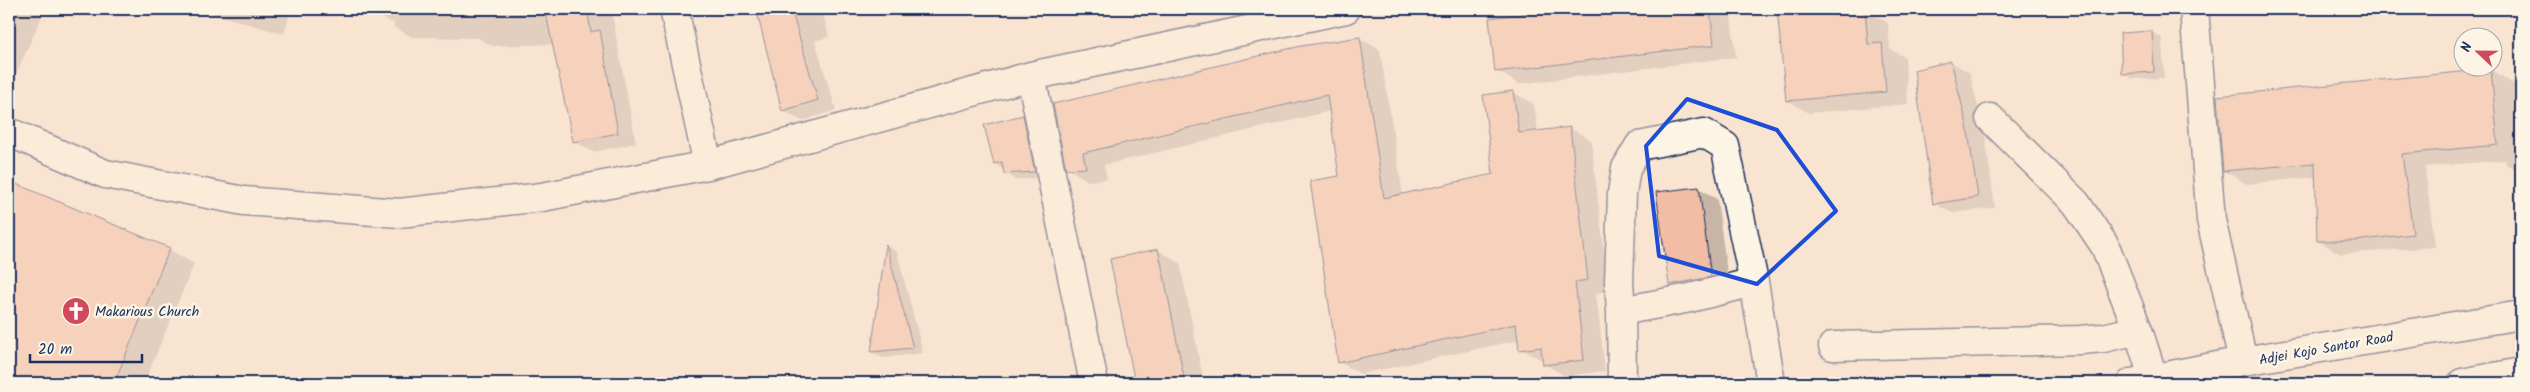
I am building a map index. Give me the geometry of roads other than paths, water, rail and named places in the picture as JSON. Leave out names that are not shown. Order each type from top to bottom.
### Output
[{"type":"street","points":[[674,9],[708,165]]},
{"type":"street","points":[[9,132],[105,174],[244,202],[399,213],[542,198],[708,165],[1031,76],[1346,9]]},
{"type":"street","points":[[2194,9],[2211,220],[2243,362]]},
{"type":"street","points":[[1031,76],[1094,383]]},
{"type":"street","points":[[1990,118],[2076,203],[2105,246],[2138,330],[2143,382]]},
{"type":"street","points":[[1622,381],[1619,282],[1622,193],[1626,168],[1639,146],[1669,138],[1704,133],[1725,146],[1754,282],[1771,383]]},
{"type":"street","points":[[1621,310],[1690,298],[1754,282]]},
{"type":"street","name":"Adjei Kojo Santor Road","points":[[2143,382],[2243,362],[2521,314]]},
{"type":"street","points":[[1833,346],[2080,340],[2103,338],[2138,330]]},
{"type":"street","points":[[2462,383],[2521,372]]},
{"type":"place","name":"Makarious Church","points":[[76,311]]}]
